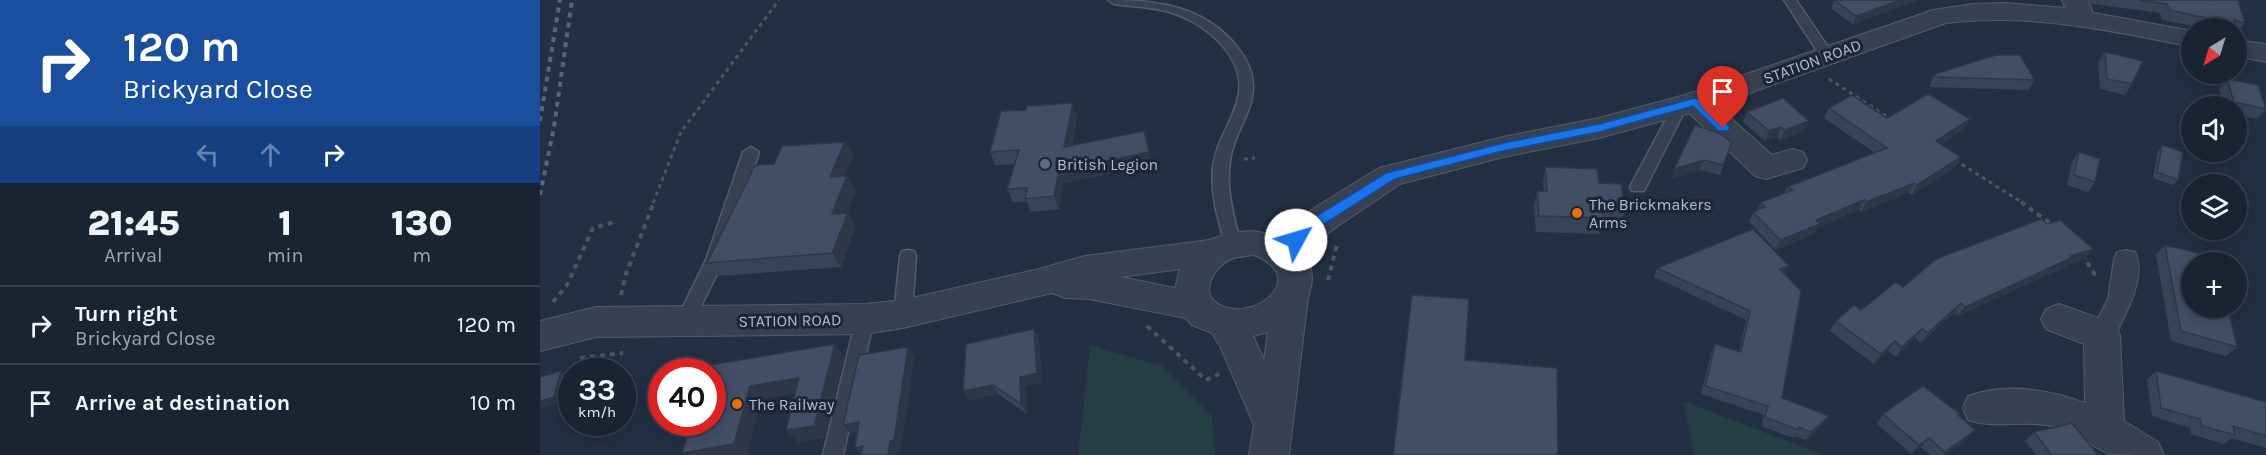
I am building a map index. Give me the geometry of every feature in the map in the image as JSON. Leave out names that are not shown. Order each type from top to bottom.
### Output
[{"type":"street","name":"STATION ROAD","points":[[540,336],[596,322],[865,319],[903,314],[1039,283],[1085,269],[1256,242],[1282,251],[1323,219],[1390,176],[1503,147],[1599,128],[1688,104],[1921,22],[1968,11],[2079,9],[2181,36]]},
{"type":"street","points":[[2247,50],[2266,53]]},
{"type":"street","points":[[1688,104],[1770,167]]},
{"type":"street","points":[[1223,248],[1202,261],[1194,273],[1190,285],[1191,297],[1237,341],[1271,439]]},
{"type":"street","points":[[1271,439],[1291,299],[1297,285],[1296,272],[1290,259],[1282,251]]},
{"type":"street","points":[[2105,429],[2106,327],[2121,300],[2126,260]]},
{"type":"street","name":"STATION ROAD","points":[[1039,283],[1089,285],[1210,315],[1239,325],[1267,318],[1280,311],[1291,299]]},
{"type":"street","points":[[2059,319],[2106,327]]},
{"type":"street","points":[[1982,408],[2016,404],[2062,410],[2105,429],[2144,455]]},
{"type":"lane","points":[[1114,0],[1183,13],[1221,35],[1236,53],[1245,70],[1246,92],[1222,159],[1223,248]]},
{"type":"lane","points":[[1790,0],[1816,60]]},
{"type":"lane","points":[[1638,187],[1688,104]]},
{"type":"lane","points":[[685,321],[715,260],[751,152]]},
{"type":"lane","points":[[903,314],[908,256]]},
{"type":"lane","points":[[833,455],[865,319]]},
{"type":"path","points":[[619,303],[626,274],[681,132],[779,0]]},
{"type":"path","points":[[1816,60],[1893,120]]},
{"type":"path","points":[[1952,158],[2039,213],[2062,232]]},
{"type":"path","points":[[552,303],[567,285],[593,228],[614,222]]},
{"type":"path","points":[[2077,244],[2100,282],[2106,327]]},
{"type":"path","points":[[1145,325],[1155,331],[1206,380],[1246,363]]},
{"type":"path","points":[[574,358],[632,352]]},
{"type":"green space","points":[[1090,345],[1162,366],[1212,417],[1215,455],[1078,455]]},
{"type":"green space","points":[[1683,401],[1824,455],[1694,455]]},
{"type":"building","points":[[1834,0],[1901,0],[1856,16]]},
{"type":"building","points":[[2139,0],[2238,0],[2243,18],[2207,18],[2169,10],[2167,4]]},
{"type":"building","points":[[2105,52],[2143,61],[2132,84],[2107,79]]},
{"type":"building","points":[[1996,55],[2020,55],[2035,80],[1935,77],[1935,74]]},
{"type":"building","points":[[2229,84],[2258,85],[2266,109],[2247,105],[2247,96],[2232,96]]},
{"type":"building","points":[[1928,94],[1970,119],[1936,141],[1961,157],[1917,185],[1914,183],[1866,202],[1864,200],[1816,220],[1820,224],[1780,240],[1753,212],[1765,207],[1761,202],[1793,190],[1787,187],[1887,148],[1829,108],[1852,95],[1887,118]]},
{"type":"building","points":[[1783,98],[1809,121],[1785,130],[1781,127],[1769,131],[1747,112]]},
{"type":"building","points":[[1073,103],[1064,147],[1144,131],[1149,152],[1059,171],[1054,196],[1025,199],[1027,188],[1007,189],[1019,150],[990,152],[1001,111],[1026,110],[1027,106]]},
{"type":"building","points":[[1695,125],[1721,134],[1732,143],[1723,165],[1704,160],[1674,169]]},
{"type":"building","points":[[845,142],[830,177],[847,176],[832,214],[848,213],[832,253],[707,263],[755,165],[774,164],[782,146]]},
{"type":"building","points":[[2162,145],[2181,151],[2178,180],[2157,172]]},
{"type":"building","points":[[2079,152],[2100,159],[2095,182],[2074,175]]},
{"type":"building","points":[[1545,167],[1597,169],[1599,183],[1621,184],[1625,210],[1602,210],[1603,218],[1539,216],[1537,191],[1547,191]]},
{"type":"building","points":[[2041,219],[2047,224],[2060,220],[2093,249],[2071,256],[2073,257],[1965,307],[1961,303],[1928,333],[1922,329],[1902,347],[1895,341],[1881,354],[1836,321],[1854,305],[1861,310],[1896,282],[1903,287],[1935,260]]},
{"type":"building","points":[[1753,229],[1789,266],[1780,269],[1801,291],[1782,398],[1829,416],[1811,432],[1798,427],[1798,430],[1765,417],[1768,406],[1705,386],[1715,344],[1741,352],[1750,311],[1657,268]]},
{"type":"building","points":[[2165,245],[2194,252],[2181,252],[2181,318],[2230,318],[2237,347],[2181,331]]},
{"type":"building","points":[[1412,295],[1469,299],[1465,360],[1557,368],[1558,455],[1393,455]]},
{"type":"building","points":[[1034,329],[1037,373],[1020,377],[1021,404],[993,385],[963,391],[966,344]]},
{"type":"building","points":[[835,344],[814,426],[786,430],[799,378],[750,386],[734,444],[682,453],[687,436],[726,436],[726,362]]},
{"type":"building","points":[[908,347],[894,440],[890,441],[888,455],[861,455],[863,446],[855,448],[859,422],[843,425],[859,355]]},
{"type":"building","points":[[2156,371],[2266,402],[2266,436],[2233,426],[2235,435],[2202,426],[2200,419],[2161,408]]},
{"type":"building","points":[[558,372],[554,397],[540,401],[540,377]]},
{"type":"building","points":[[1923,386],[1960,414],[1958,415],[1975,430],[1945,452],[1929,438],[1919,445],[1883,414]]},
{"type":"building","points":[[2072,423],[2098,455],[2052,455],[2034,432]]},
{"type":"railway","points":[[540,121],[560,0]]},
{"type":"railway","points":[[540,195],[554,127],[572,0]]},
{"type":"place","name":"British Legion","points":[[1045,164]]},
{"type":"place","name":"The Brickmakers Arms","points":[[1577,213]]},
{"type":"place","name":"The Railway","points":[[737,404]]},
{"type":"route","points":[[1296,240],[1323,219],[1390,176],[1503,147],[1599,128],[1695,102],[1723,128]]}]
